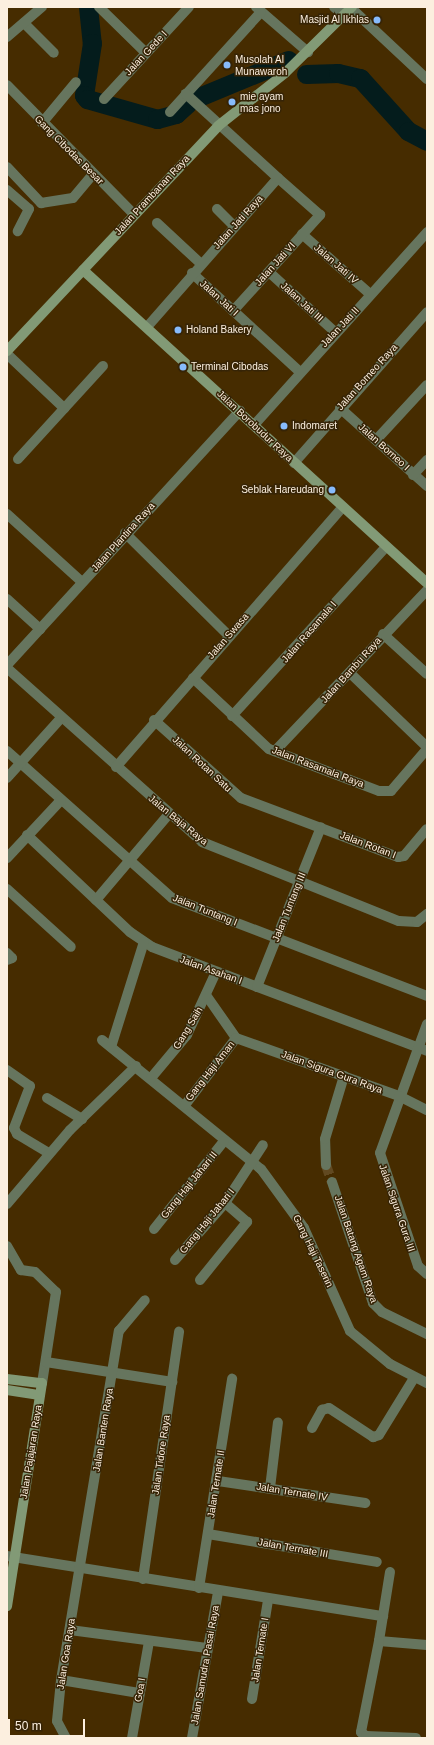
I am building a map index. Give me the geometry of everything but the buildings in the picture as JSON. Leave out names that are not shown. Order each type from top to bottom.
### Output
[{"type":"street","points":[[7,23],[10,35],[42,7]]},
{"type":"street","points":[[99,7],[146,53]]},
{"type":"street","points":[[334,7],[349,10],[427,79]]},
{"type":"street","name":"Jalan Gede I","points":[[104,99],[146,53],[182,9]]},
{"type":"street","points":[[170,112],[258,10],[305,55]]},
{"type":"street","name":"Jalan Prambanan Raya","points":[[7,352],[83,270],[133,213],[218,126],[285,74],[349,10]]},
{"type":"street","points":[[24,23],[54,53]]},
{"type":"street","points":[[42,123],[76,82]]},
{"type":"street","name":"Gang Cibodas Besar","points":[[7,85],[42,123],[133,213]]},
{"type":"street","points":[[186,94],[218,126],[278,178]]},
{"type":"street","points":[[7,167],[20,177],[37,201],[47,204],[73,198],[93,174]]},
{"type":"street","name":"Jalan Jati VI","points":[[233,311],[302,234],[319,218],[320,212],[278,178]]},
{"type":"street","name":"Jalan Jati Raya","points":[[147,327],[200,263],[278,178]]},
{"type":"street","points":[[7,190],[30,210],[18,231]]},
{"type":"street","points":[[217,210],[234,226]]},
{"type":"street","points":[[157,223],[200,263]]},
{"type":"street","name":"Jalan Jati II","points":[[255,424],[299,371],[427,232]]},
{"type":"street","name":"Jalan Jati IV","points":[[302,234],[370,294]]},
{"type":"street","name":"Jalan Borobudur Raya","points":[[83,270],[255,424],[294,463],[427,583]]},
{"type":"street","name":"Jalan Jati III","points":[[269,272],[335,332]]},
{"type":"street","name":"Jalan Jati I","points":[[192,273],[299,371]]},
{"type":"street","name":"Jalan Borneo Raya","points":[[294,463],[340,408],[427,312]]},
{"type":"street","points":[[7,352],[64,408]]},
{"type":"street","points":[[18,459],[103,366]]},
{"type":"street","points":[[376,440],[427,386]]},
{"type":"street","name":"Jalan Borneo I","points":[[340,408],[427,486]]},
{"type":"street","name":"Jalan Plantina Raya","points":[[7,665],[126,533],[240,411]]},
{"type":"street","points":[[414,475],[427,460]]},
{"type":"street","name":"Jalan Swasa","points":[[116,768],[154,720],[193,678],[228,635],[343,507]]},
{"type":"street","points":[[7,514],[82,582]]},
{"type":"street","points":[[126,533],[228,635]]},
{"type":"street","name":"Jalan Rasamala I","points":[[232,716],[386,547]]},
{"type":"street","name":"Jalan Bambu Raya","points":[[275,751],[350,673],[383,634],[427,590]]},
{"type":"street","points":[[7,599],[40,629]]},
{"type":"street","points":[[383,634],[427,674]]},
{"type":"street","name":"Jalan Baja Raya","points":[[7,668],[116,768],[169,814],[210,846],[405,923],[417,922],[427,914]]},
{"type":"street","points":[[350,673],[427,748]]},
{"type":"street","name":"Jalan Rasamala Raya","points":[[193,678],[265,747],[389,792],[427,748]]},
{"type":"street","points":[[7,778],[62,718]]},
{"type":"street","name":"Jalan Rotan Satu","points":[[154,720],[233,793],[321,827]]},
{"type":"street","name":"Jalan Tuntang I","points":[[7,750],[61,800],[177,901],[427,996]]},
{"type":"street","points":[[7,858],[61,800]]},
{"type":"street","points":[[96,900],[131,861],[169,814]]},
{"type":"street","name":"Jalan Rotan I","points":[[321,827],[400,857],[427,829]]},
{"type":"street","name":"Jalan Tuntang III","points":[[257,988],[321,827]]},
{"type":"street","name":"Jalan Asahan I","points":[[27,835],[96,900],[144,942],[257,988],[423,1049]]},
{"type":"street","points":[[7,889],[71,947]]},
{"type":"street","points":[[111,1047],[144,942]]},
{"type":"street","points":[[7,953],[12,958],[7,960]]},
{"type":"street","name":"Gang Saih","points":[[151,1078],[180,1045],[206,995],[216,972]]},
{"type":"street","points":[[206,995],[236,1038]]},
{"type":"street","name":"Jalan Sigura Gura III","points":[[427,1024],[423,1049],[399,1096],[380,1158],[418,1266],[427,1274]]},
{"type":"street","name":"Jalan Sigura Gura Raya","points":[[236,1038],[399,1096],[427,1110]]},
{"type":"street","name":"Gang Haji Aman","points":[[184,1104],[236,1038]]},
{"type":"street","name":"Gang Haji Taserin","points":[[102,1040],[184,1104],[224,1141],[252,1161],[273,1183],[301,1223],[350,1331],[366,1347],[414,1378],[427,1383]]},
{"type":"street","points":[[7,1204],[49,1153],[136,1066]]},
{"type":"street","points":[[7,1070],[30,1086],[14,1128],[17,1134],[49,1153]]},
{"type":"street","points":[[326,1165],[325,1139],[344,1076]]},
{"type":"street","points":[[47,1098],[82,1119]]},
{"type":"street","name":"Gang Haji Jahari II","points":[[154,1228],[224,1141]]},
{"type":"street","name":"Gang Haji Jahari I","points":[[175,1260],[225,1203],[263,1145]]},
{"type":"street","name":"Jalan Batang Agam Raya","points":[[332,1182],[373,1303],[382,1312],[427,1334]]},
{"type":"street","points":[[200,1280],[247,1222],[225,1203]]},
{"type":"street","name":"Jalan Pajajaran Raya","points":[[7,1246],[21,1270],[34,1272],[56,1292],[57,1298],[11,1557],[7,1606]]},
{"type":"street","name":"Jalan Banten Raya","points":[[81,1569],[118,1331],[145,1300]]},
{"type":"street","name":"Jalan Tidore Raya","points":[[143,1579],[179,1332]]},
{"type":"street","points":[[46,1362],[172,1382]]},
{"type":"street","points":[[312,1428],[322,1410],[329,1408],[373,1437],[379,1435],[414,1378]]},
{"type":"street","points":[[7,1379],[42,1383]]},
{"type":"street","name":"Jalan Ternate II","points":[[199,1588],[218,1481],[232,1379]]},
{"type":"street","points":[[7,1390],[40,1395]]},
{"type":"street","points":[[270,1488],[278,1422]]},
{"type":"street","name":"Jalan Ternate IV","points":[[218,1481],[365,1503]]},
{"type":"street","name":"Jalan Ternate III","points":[[208,1534],[377,1562]]},
{"type":"street","points":[[11,1557],[268,1600],[383,1616]]},
{"type":"street","name":"Jalan Goa Raya","points":[[66,1738],[57,1721],[61,1680],[81,1569]]},
{"type":"street","points":[[390,1572],[380,1641],[361,1732],[366,1736],[416,1738]]},
{"type":"street","name":"Jalan Samudra Pasai Raya","points":[[192,1738],[218,1592]]},
{"type":"street","name":"Jalan Ternate I","points":[[252,1699],[268,1600]]},
{"type":"street","points":[[70,1630],[149,1642],[207,1648]]},
{"type":"street","points":[[380,1641],[427,1645]]},
{"type":"street","name":"Goa I","points":[[132,1738],[149,1642]]},
{"type":"street","points":[[61,1680],[139,1693]]},
{"type":"waterway","points":[[88,7],[92,43],[84,95],[87,99],[157,119],[176,114],[187,104]]},
{"type":"waterway","points":[[194,99],[288,60]]},
{"type":"waterway","points":[[306,74],[338,73],[360,78],[408,131],[427,141]]},
{"type":"tunnel","points":[[326,1165],[332,1182]]},
{"type":"place","name":"Masjid Al Ikhlas","points":[[377,20]]},
{"type":"place","name":"Musolah Al Munawaroh","points":[[227,65]]},
{"type":"place","name":"mie ayam mas jono","points":[[232,102]]},
{"type":"place","name":"Holand Bakery","points":[[178,330]]},
{"type":"place","name":"Terminal Cibodas","points":[[183,367]]},
{"type":"place","name":"Indomaret","points":[[284,426]]},
{"type":"place","name":"Seblak Hareudang","points":[[332,490]]}]
